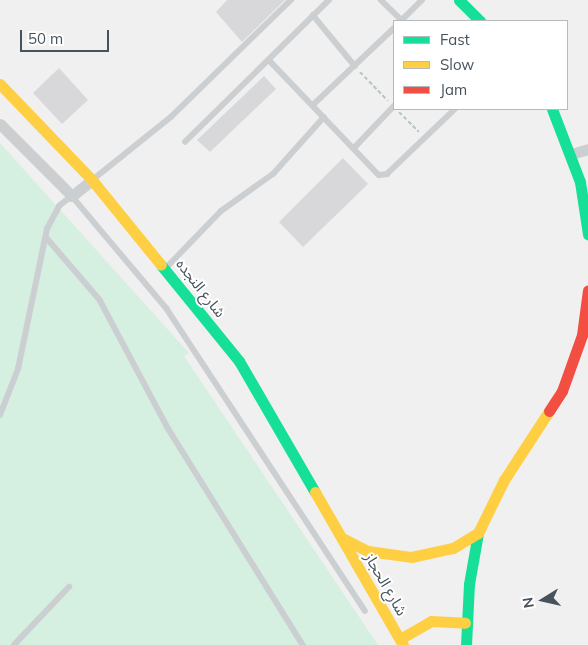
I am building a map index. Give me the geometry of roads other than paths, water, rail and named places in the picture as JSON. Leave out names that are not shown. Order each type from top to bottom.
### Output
[{"type":"main road","points":[[459,0],[479,20]]},
{"type":"main road","name":"شارع النجده","points":[[0,84],[92,180],[166,268],[239,361],[342,538]]},
{"type":"main road","points":[[552,110],[584,181],[588,234]]},
{"type":"main road","points":[[466,645],[465,623],[478,533],[504,480],[562,392],[582,335],[588,290]]},
{"type":"main road","points":[[342,538],[382,555],[411,557],[453,548],[478,533]]},
{"type":"main road","name":"شارع الحجاز","points":[[342,538],[402,642]]},
{"type":"main road","points":[[402,642],[432,621],[465,623]]},
{"type":"street","points":[[0,124],[72,196],[92,180]]},
{"type":"street","points":[[572,154],[588,148]]},
{"type":"lane","points":[[92,180],[171,118],[291,0]]},
{"type":"lane","points":[[185,142],[329,0]]},
{"type":"lane","points":[[381,0],[401,20]]},
{"type":"lane","points":[[403,20],[422,0]]},
{"type":"lane","points":[[313,15],[355,66]]},
{"type":"lane","points":[[312,105],[393,29]]},
{"type":"lane","points":[[269,60],[382,176],[426,138],[454,110]]},
{"type":"lane","points":[[355,147],[393,108]]},
{"type":"lane","points":[[166,268],[221,211],[273,174],[324,117]]},
{"type":"lane","points":[[0,415],[18,370],[46,237],[59,206],[72,196],[167,309],[365,611]]},
{"type":"lane","points":[[46,237],[100,300],[168,428],[304,645]]},
{"type":"lane","points":[[18,644],[69,587]]}]
